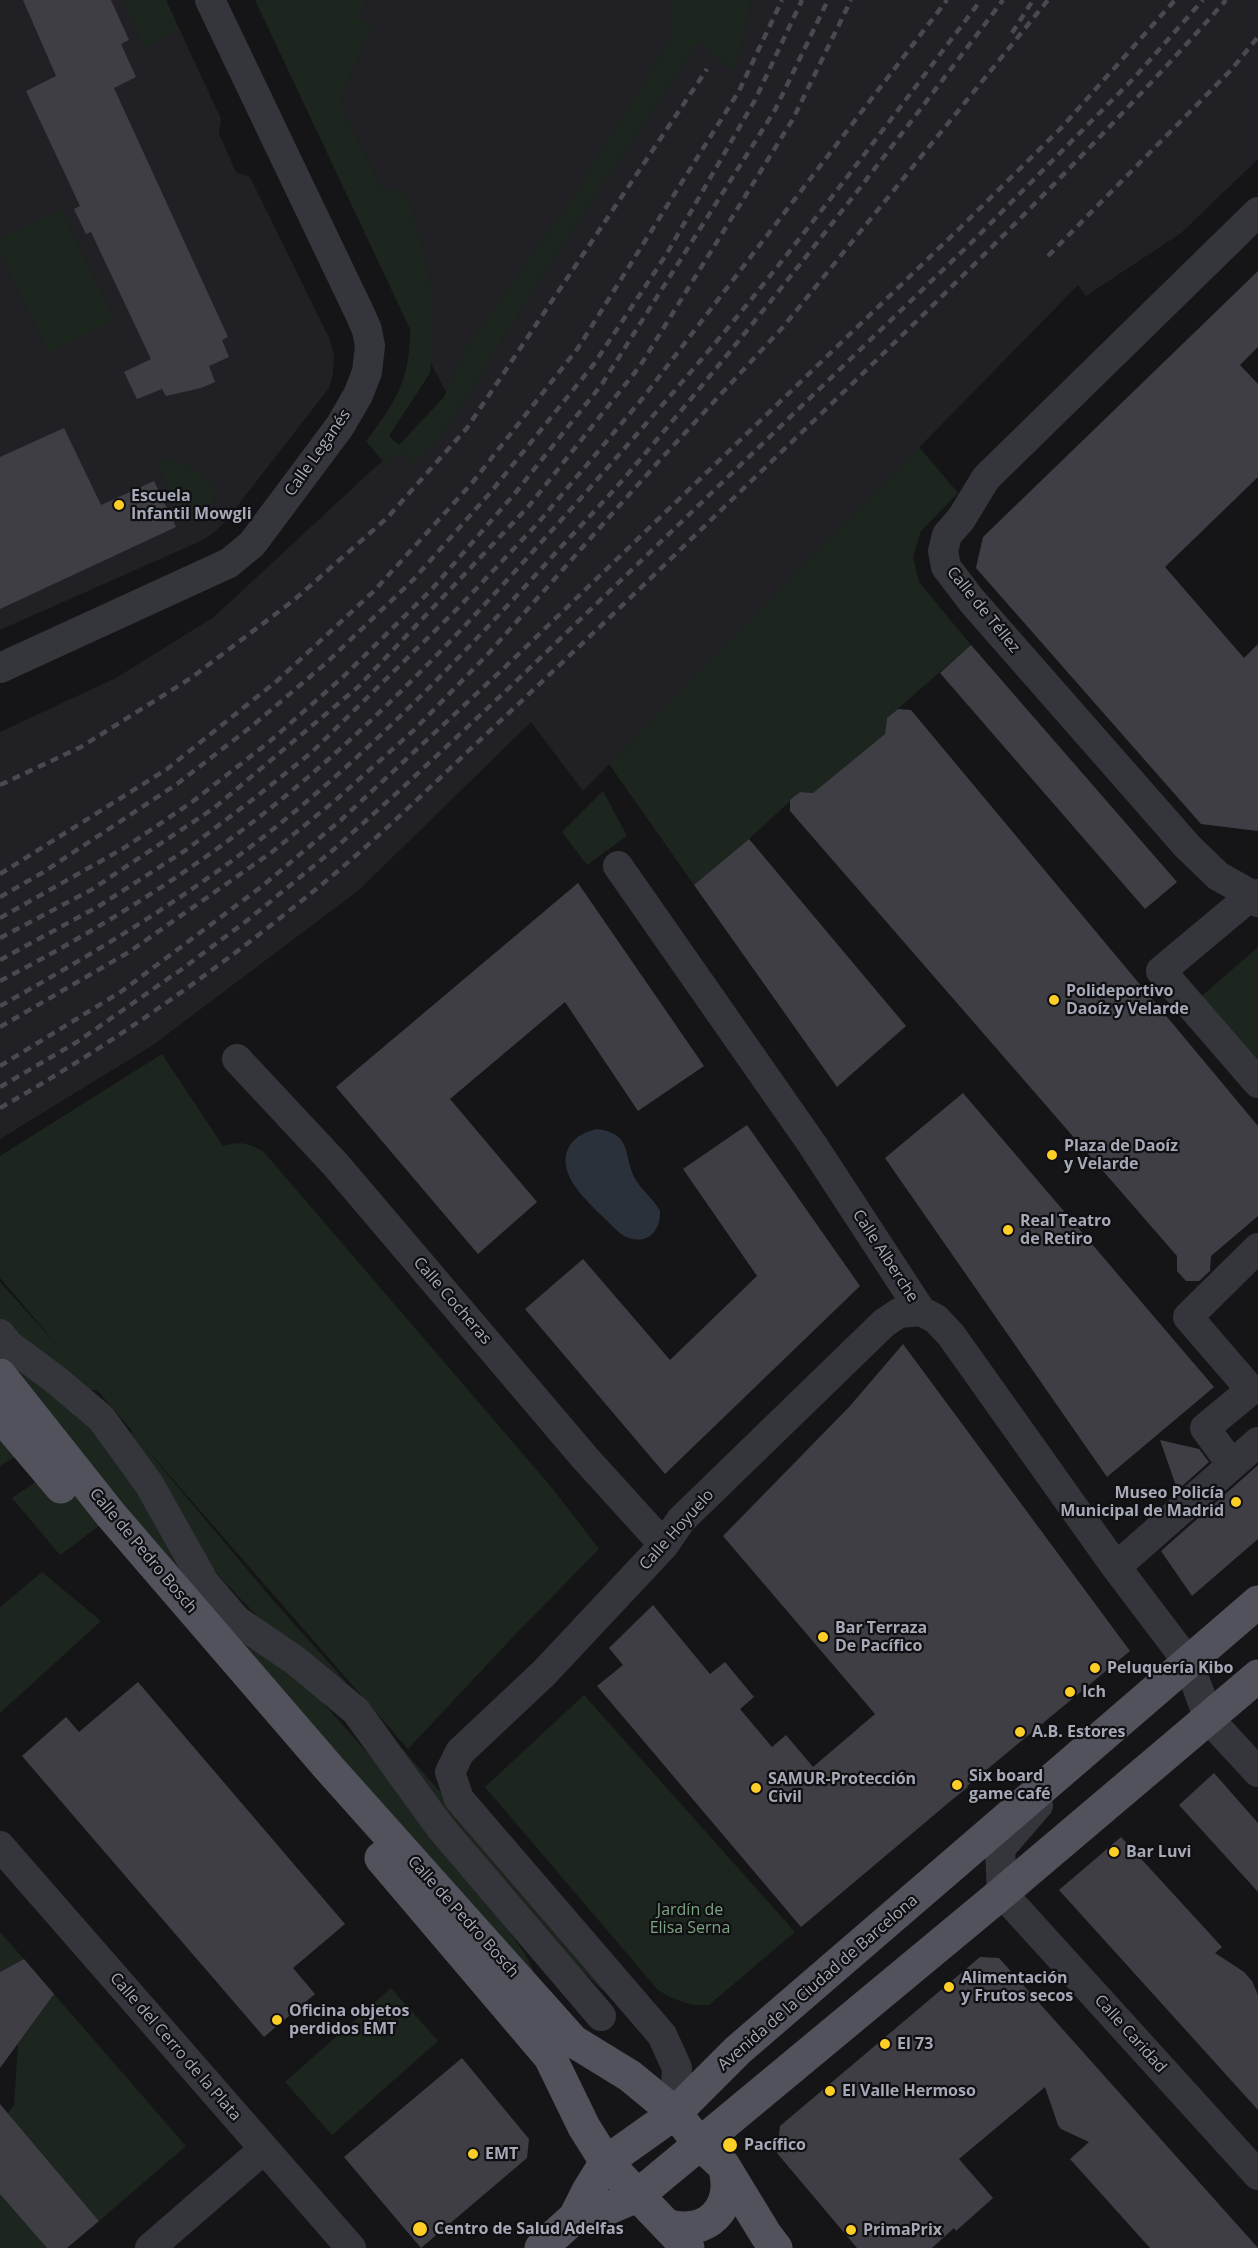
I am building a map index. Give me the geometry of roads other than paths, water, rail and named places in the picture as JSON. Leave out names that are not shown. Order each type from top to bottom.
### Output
[{"type":"main road","name":"Calle de Pedro Bosch","points":[[0,1375],[111,1515],[329,1768],[561,2049],[584,2127],[606,2162],[677,2237]]},
{"type":"main road","name":"Calle de Pedro Bosch","points":[[0,1415],[561,2049],[630,2076],[675,2113],[712,2155],[776,2248]]},
{"type":"main road","name":"Avenida de la Ciudad de Barcelona","points":[[541,2248],[575,2217],[606,2162],[675,2113],[750,2040],[1258,1602]]},
{"type":"main road","name":"Avenida de la Ciudad de Barcelona","points":[[575,2217],[604,2210],[637,2196],[712,2155],[1002,1893],[1258,1676]]},
{"type":"main road","points":[[584,2127],[581,2108],[584,2094],[589,2087],[608,2074],[630,2076]]},
{"type":"main road","points":[[677,2237],[711,2220],[725,2201],[728,2189],[727,2177],[712,2155]]},
{"type":"street","name":"Calle Leganés","points":[[0,668],[229,563],[252,544],[340,426],[358,395],[367,372],[370,346],[362,316],[210,0]]},
{"type":"street","name":"Calle de Téllez","points":[[1250,220],[986,478],[961,519],[947,535],[942,551],[946,567],[972,601],[1187,846],[1218,876],[1256,897]]},
{"type":"street","name":"Calle Alberche","points":[[618,866],[812,1144],[921,1311],[936,1319],[951,1335],[1116,1567],[1188,1662]]},
{"type":"street","points":[[1256,897],[1161,971],[1258,1083]]},
{"type":"street","name":"Calle Cocheras","points":[[237,1059],[336,1165],[585,1458],[664,1545]]},
{"type":"street","points":[[1232,1465],[1204,1428],[1251,1390],[1188,1317],[1258,1248]]},
{"type":"street","name":"Calle Hoyuelo","points":[[675,2113],[677,2068],[662,2035],[459,1800],[450,1772],[460,1752],[544,1673],[664,1545],[681,1520],[884,1323],[899,1313],[921,1311]]},
{"type":"street","name":"Calle de Pedro Bosch","points":[[0,1334],[9,1346],[56,1380],[102,1418],[149,1484],[204,1582],[236,1620],[296,1661],[356,1711],[440,1827],[601,2016]]},
{"type":"street","points":[[1116,1567],[1258,1442]]},
{"type":"street","points":[[1188,1662],[1209,1719],[1258,1772]]},
{"type":"street","name":"Avenida de la Ciudad de Barcelona","points":[[1002,1893],[1000,1849],[1077,1759]]},
{"type":"street","name":"Calle del Cerro de la Plata","points":[[0,1846],[351,2248]]},
{"type":"street","name":"Calle Caridad","points":[[1002,1893],[1258,2175]]},
{"type":"street","points":[[150,2248],[264,2149]]},
{"type":"railway","points":[[0,874],[167,769],[278,680],[374,591],[472,483],[578,348],[739,91],[782,0]]},
{"type":"railway","points":[[0,897],[42,873],[177,784],[252,726],[325,664],[413,580],[490,493],[594,364],[666,255],[755,100],[802,0]]},
{"type":"railway","points":[[0,918],[124,848],[192,802],[269,742],[344,676],[432,589],[516,492],[602,384],[775,110],[828,0]]},
{"type":"railway","points":[[0,938],[91,890],[214,808],[358,687],[528,507],[640,366],[793,119],[851,0]]},
{"type":"railway","points":[[0,960],[99,906],[186,850],[252,800],[312,752],[458,608],[538,523],[642,399],[947,0]]},
{"type":"railway","points":[[0,981],[124,911],[203,859],[315,771],[385,707],[485,604],[548,534],[646,424],[754,296],[981,0]]},
{"type":"railway","points":[[0,1006],[128,931],[249,848],[330,781],[443,673],[627,475],[685,406],[824,234],[1003,0]]},
{"type":"railway","points":[[1012,33],[1033,0]]},
{"type":"railway","points":[[0,1027],[129,952],[272,852],[338,798],[414,730],[487,655],[659,461],[783,327],[1048,0]]},
{"type":"railway","points":[[0,1066],[122,991],[261,887],[341,820],[503,669],[962,226],[1061,128],[1175,0]]},
{"type":"railway","points":[[0,1087],[77,1042],[182,969],[249,919],[332,851],[399,791],[975,239],[1133,79],[1203,0]]},
{"type":"railway","points":[[0,1108],[82,1059],[201,978],[278,920],[379,835],[629,599],[976,262],[1103,133],[1226,0]]},
{"type":"railway","points":[[1048,256],[1231,70],[1258,37]]},
{"type":"railway","points":[[0,785],[81,747],[191,678],[294,600],[387,518],[467,428],[707,69]]},
{"type":"place","name":"Escuela Infantil Mowgli","points":[[119,505]]},
{"type":"place","name":"Polideportivo Daoíz y Velarde","points":[[1054,1000]]},
{"type":"place","name":"Plaza de Daoíz y Velarde","points":[[1052,1155]]},
{"type":"place","name":"Real Teatro de Retiro","points":[[1008,1230]]},
{"type":"place","name":"Museo Policía Municipal de Madrid","points":[[1236,1502]]},
{"type":"place","name":"Bar Terraza De Pacífico","points":[[823,1637]]},
{"type":"place","name":"Peluquería Kibo","points":[[1095,1668]]},
{"type":"place","name":"Ich","points":[[1070,1692]]},
{"type":"place","name":"A.B. Estores","points":[[1020,1732]]},
{"type":"place","name":"Six board game café","points":[[957,1785]]},
{"type":"place","name":"SAMUR-Protección Civil","points":[[756,1788]]},
{"type":"place","name":"Bar Luvi","points":[[1114,1852]]},
{"type":"place","name":"Alimentación y Frutos secos","points":[[949,1987]]},
{"type":"place","name":"Oficina objetos perdidos EMT","points":[[277,2020]]},
{"type":"place","name":"El 73","points":[[885,2044]]},
{"type":"place","name":"El Valle Hermoso","points":[[830,2091]]},
{"type":"place","name":"Pacífico","points":[[730,2145]]},
{"type":"place","name":"EMT","points":[[473,2154]]},
{"type":"place","name":"Centro de Salud Adelfas","points":[[420,2229]]},
{"type":"place","name":"PrimaPrix","points":[[851,2230]]},
{"type":"park label","name":"Jardín de Elisa Serna","points":[[690,1919]]}]
